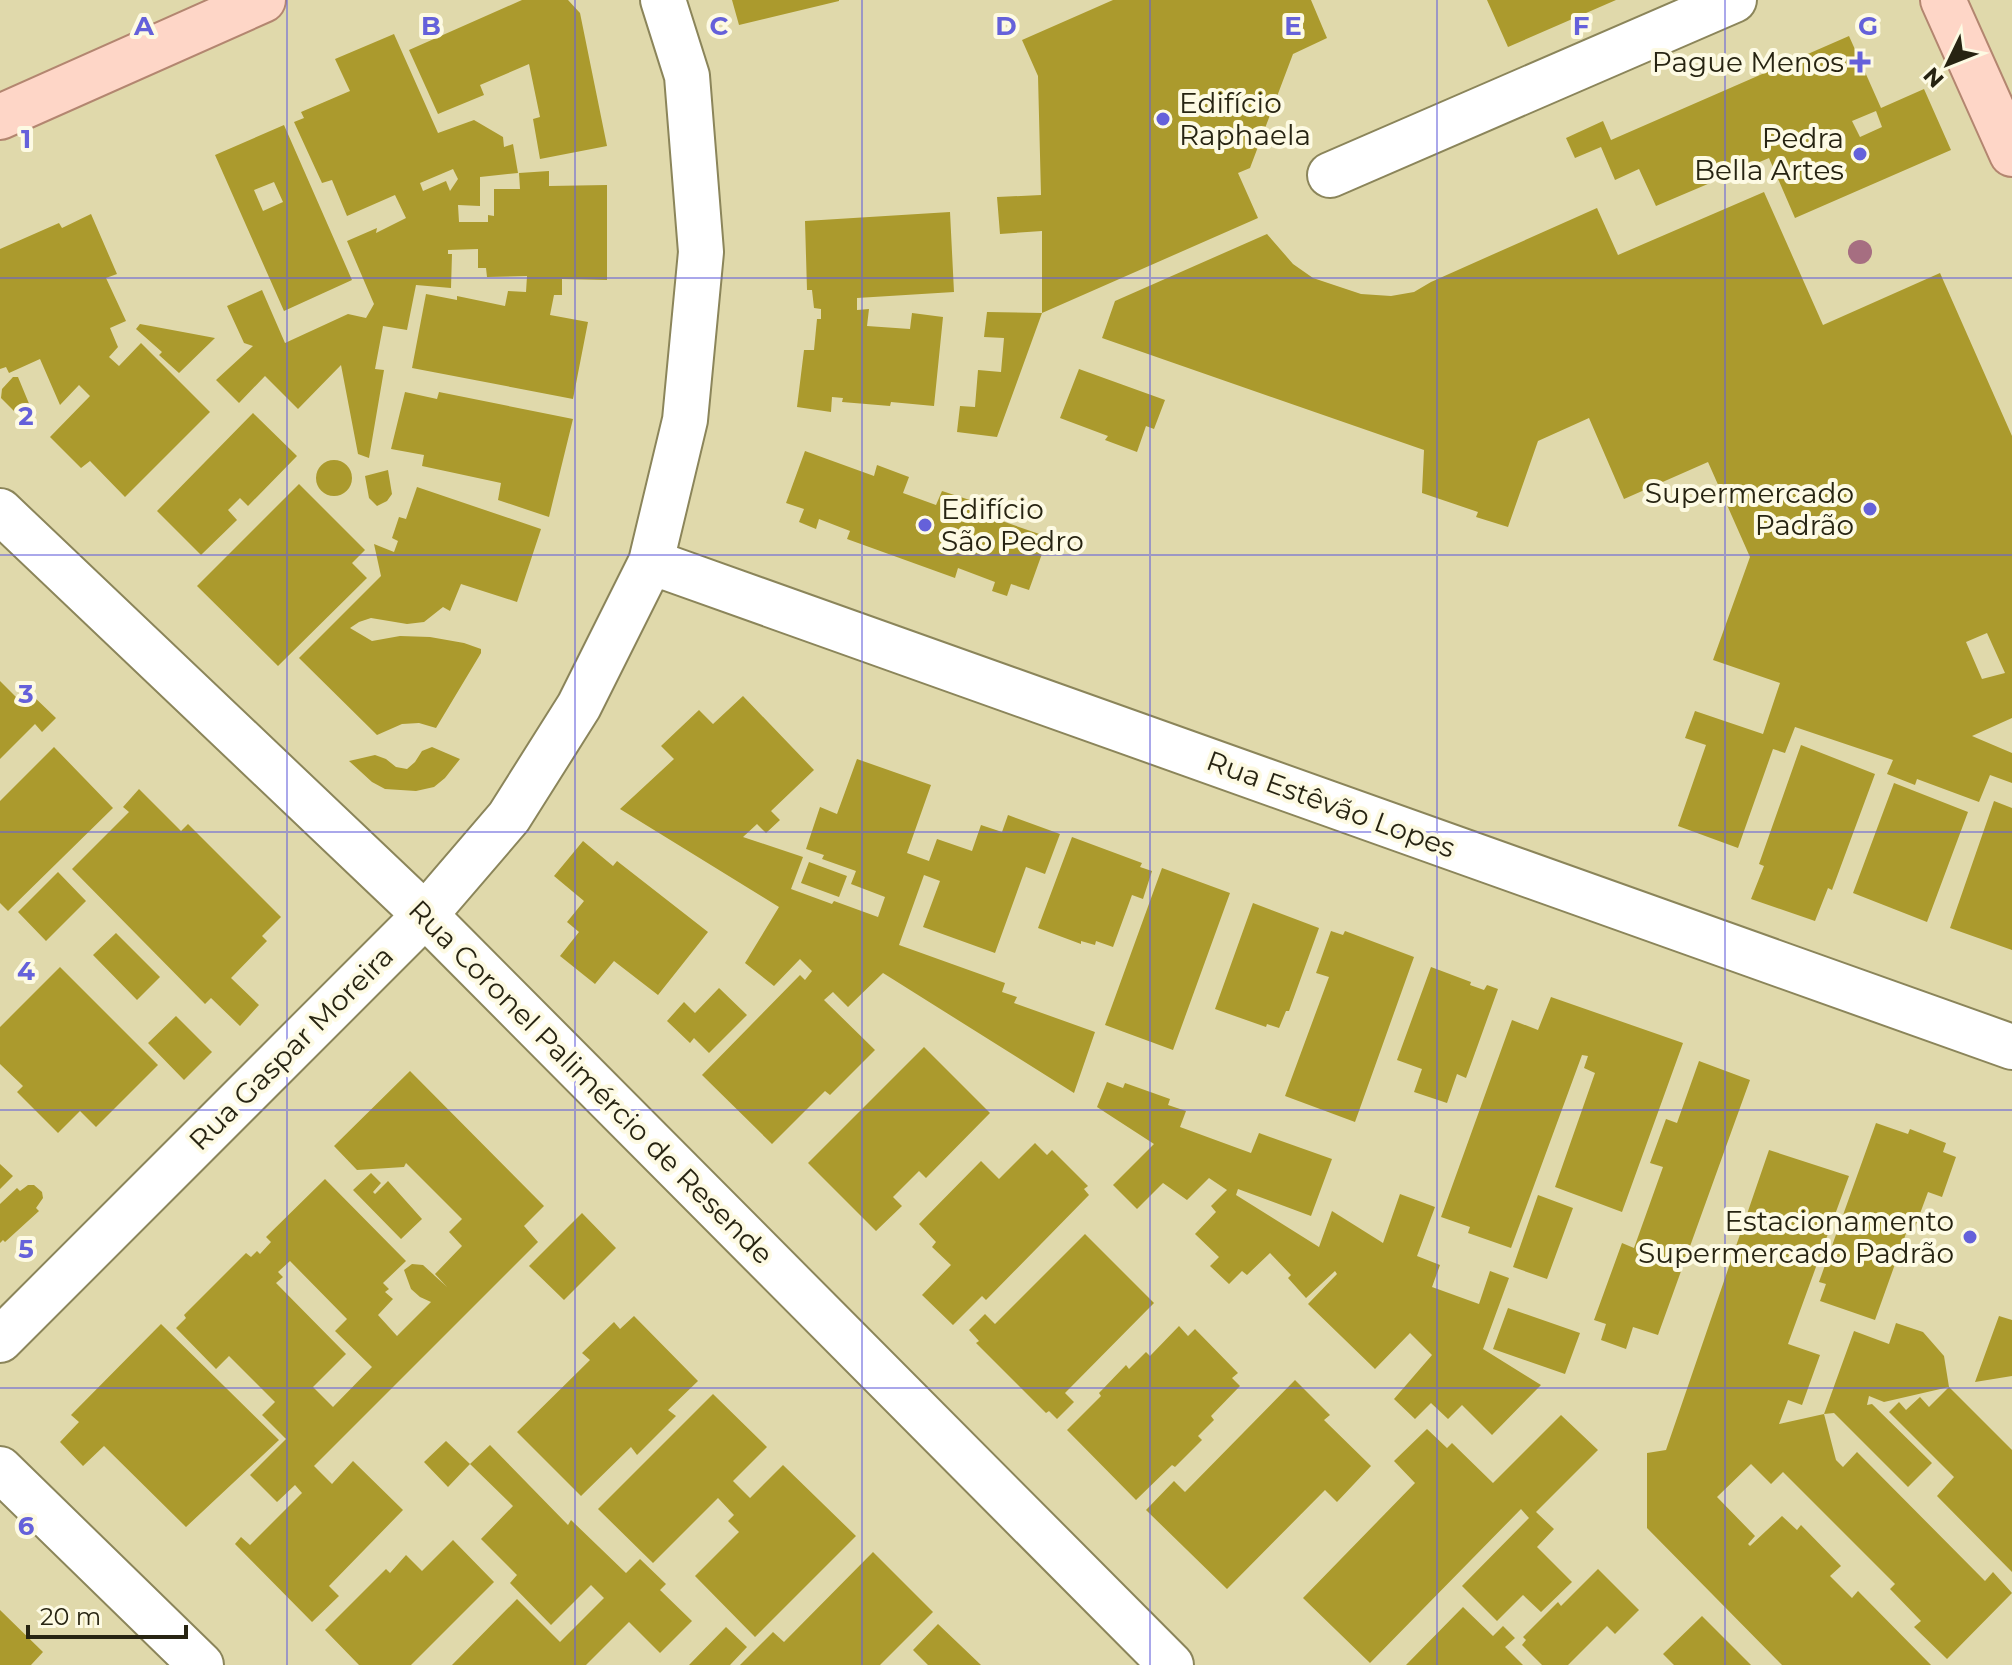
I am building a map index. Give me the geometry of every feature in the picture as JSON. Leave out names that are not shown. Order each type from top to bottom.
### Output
[{"type":"main road","points":[[0,117],[263,0]]},
{"type":"main road","points":[[1943,0],[2012,154]]},
{"type":"street","name":"Rua Gaspar Moreira","points":[[0,1340],[425,915],[509,817],[579,706],[651,562],[685,420],[701,252],[687,76],[663,0]]},
{"type":"street","points":[[1330,175],[1734,0]]},
{"type":"street","name":"Rua Coronel Palimércio de Resende","points":[[0,511],[425,915],[1171,1665]]},
{"type":"street","name":"Rua Estêvão Lopes","points":[[651,562],[2012,1047]]},
{"type":"street","points":[[0,1469],[201,1665]]},
{"type":"building","points":[[522,0],[568,0],[580,13],[607,146],[540,159],[533,119],[540,117],[529,64],[480,85],[484,95],[438,114],[409,50]]},
{"type":"building","points":[[732,0],[839,0],[839,1],[739,25]]},
{"type":"building","points":[[1113,0],[1311,0],[1327,38],[1293,54],[1250,168],[1238,173],[1258,218],[1042,313],[1042,231],[1000,234],[997,197],[1041,195],[1038,76],[1022,40]]},
{"type":"building","points":[[1487,0],[1616,0],[1508,47]]},
{"type":"building","points":[[394,34],[438,133],[474,120],[503,137],[504,147],[513,144],[518,173],[480,177],[480,206],[458,205],[459,222],[488,222],[488,215],[494,216],[494,189],[520,189],[519,173],[549,171],[549,186],[607,185],[607,280],[562,279],[562,295],[554,295],[550,315],[588,322],[573,399],[412,368],[426,294],[457,300],[457,296],[505,306],[508,291],[526,292],[527,276],[487,277],[486,268],[478,268],[478,249],[448,250],[448,254],[452,254],[451,288],[416,285],[407,330],[383,326],[375,369],[384,370],[369,458],[358,454],[341,365],[298,409],[265,376],[239,403],[216,380],[253,346],[244,343],[227,306],[262,290],[285,343],[348,314],[366,318],[374,304],[347,241],[377,228],[376,233],[406,218],[395,195],[347,216],[332,180],[322,183],[294,122],[304,118],[301,112],[350,91],[335,59]],"holes":[[[453,169],[458,179],[450,191],[446,181],[423,191],[420,183]]]},
{"type":"building","points":[[1849,36],[1881,108],[1924,89],[1951,150],[1795,218],[1769,158],[1656,206],[1639,169],[1615,180],[1601,147],[1575,158],[1566,138],[1603,121],[1611,140]],"holes":[[[1876,111],[1882,127],[1860,137],[1852,121]]]},
{"type":"building","points":[[284,125],[352,280],[284,311],[215,155]],"holes":[[[274,182],[283,202],[263,211],[254,190]]]},
{"type":"building","points":[[1764,192],[1823,325],[1940,273],[2012,436],[2012,718],[1972,736],[2012,753],[2012,783],[1990,775],[1979,802],[1917,779],[1915,785],[1887,774],[1893,760],[1795,727],[1785,753],[1773,749],[1738,848],[1678,826],[1706,745],[1685,738],[1695,711],[1763,734],[1780,683],[1713,660],[1750,557],[1708,462],[1624,499],[1589,418],[1538,441],[1508,527],[1476,517],[1478,512],[1422,493],[1424,450],[1102,338],[1115,301],[1267,234],[1293,264],[1313,278],[1361,294],[1391,296],[1414,292],[1597,208],[1618,255]],"holes":[[[1987,633],[2005,673],[1982,679],[1966,642]]]},
{"type":"building","points":[[950,212],[954,292],[857,298],[857,310],[869,309],[867,326],[910,329],[912,313],[943,317],[934,406],[842,402],[843,398],[832,397],[831,412],[797,407],[804,350],[814,350],[817,319],[821,319],[821,309],[814,308],[812,290],[807,290],[805,221]]},
{"type":"building","points":[[91,214],[117,274],[106,278],[126,321],[110,328],[118,347],[109,357],[119,366],[141,343],[210,412],[125,497],[90,461],[81,468],[50,437],[90,396],[79,385],[60,405],[40,359],[9,373],[6,367],[0,369],[0,249],[59,223],[62,228]]},
{"type":"building","points":[[987,312],[1042,313],[997,437],[957,432],[960,406],[975,407],[978,370],[1001,372],[1004,338],[984,337]]},
{"type":"building","points":[[140,324],[215,338],[179,373],[159,355],[162,352],[136,329]]},
{"type":"building","points":[[1079,369],[1165,400],[1154,429],[1146,426],[1137,452],[1105,440],[1108,436],[1060,418]]},
{"type":"building","points":[[13,377],[18,377],[30,406],[18,415],[1,398],[2,389]]},
{"type":"building","points":[[405,392],[437,399],[439,392],[573,419],[549,517],[498,500],[501,483],[422,466],[424,455],[391,449]]},
{"type":"building","points":[[253,413],[297,456],[248,506],[240,498],[228,510],[237,520],[201,555],[157,511]]},
{"type":"building","name":"Edifício São Pedro","points":[[805,451],[874,476],[877,465],[909,477],[903,493],[936,505],[942,491],[976,502],[973,511],[1048,537],[1029,590],[1011,584],[1007,596],[992,591],[995,582],[958,568],[955,578],[847,539],[850,531],[819,519],[816,529],[799,522],[804,509],[786,503]]},
{"type":"building","points":[[334,460],[347,465],[352,478],[347,491],[334,496],[321,491],[316,478],[321,465]]},
{"type":"building","points":[[388,470],[392,494],[377,506],[369,498],[365,476]]},
{"type":"building","points":[[299,484],[365,550],[352,563],[367,578],[278,666],[197,586]]},
{"type":"building","points":[[417,487],[541,529],[517,602],[461,584],[450,611],[443,607],[424,622],[407,624],[371,618],[350,628],[372,641],[400,636],[430,637],[481,649],[436,728],[419,723],[402,724],[377,735],[299,658],[381,576],[374,544],[394,552],[398,541],[392,538],[399,517],[406,519]]},
{"type":"building","points":[[0,681],[21,702],[30,693],[56,718],[42,732],[35,724],[0,759]]},
{"type":"building","points":[[743,696],[814,770],[771,811],[780,820],[766,833],[757,824],[743,837],[803,857],[791,889],[878,917],[885,897],[851,884],[856,871],[822,859],[824,855],[806,849],[820,807],[837,814],[857,759],[931,785],[907,853],[929,861],[937,839],[972,851],[981,825],[1002,832],[1008,815],[1060,834],[1045,874],[1026,867],[995,953],[923,927],[940,881],[924,875],[899,945],[1005,983],[1002,992],[1017,997],[1014,1003],[1095,1032],[1074,1093],[883,973],[848,1007],[833,992],[824,1000],[875,1050],[830,1095],[825,1091],[772,1144],[702,1075],[800,975],[805,980],[812,971],[800,959],[774,986],[745,963],[779,907],[620,809],[674,759],[661,746],[699,710],[713,724]]},
{"type":"building","points":[[1801,745],[1875,774],[1832,890],[1828,888],[1815,921],[1751,899],[1764,866],[1759,864]]},
{"type":"building","points":[[54,747],[113,808],[8,911],[0,903],[0,801]]},
{"type":"building","points":[[432,747],[460,759],[434,787],[416,791],[385,789],[372,782],[349,761],[375,755],[396,767],[407,769],[422,751]]},
{"type":"building","points":[[1894,783],[1968,812],[1927,922],[1853,893]]},
{"type":"building","points":[[139,789],[181,831],[188,824],[281,917],[262,936],[267,941],[231,978],[259,1005],[240,1026],[211,998],[205,1004],[72,869],[129,812],[123,807]]},
{"type":"building","points":[[1994,801],[2012,808],[2012,950],[1950,928]]},
{"type":"building","points":[[1072,837],[1142,863],[1140,867],[1152,871],[1143,899],[1132,895],[1113,947],[1096,941],[1095,945],[1081,941],[1081,944],[1038,928]]},
{"type":"building","points":[[583,841],[613,866],[617,861],[708,932],[658,995],[614,961],[595,984],[560,956],[579,932],[567,922],[584,901],[554,876]]},
{"type":"building","points":[[809,862],[847,876],[839,897],[801,883]]},
{"type":"building","points":[[1162,868],[1230,893],[1173,1050],[1105,1025]]},
{"type":"building","points":[[58,872],[86,901],[46,941],[18,912]]},
{"type":"building","points":[[1253,903],[1319,928],[1289,1011],[1286,1011],[1279,1028],[1267,1024],[1266,1027],[1215,1009]]},
{"type":"building","points":[[1331,931],[1343,935],[1345,931],[1414,957],[1355,1122],[1285,1096],[1329,977],[1316,973]]},
{"type":"building","points":[[116,933],[160,977],[137,1000],[93,955]]},
{"type":"building","points":[[60,967],[158,1065],[96,1127],[80,1111],[58,1133],[17,1092],[23,1086],[0,1064],[0,1027]]},
{"type":"building","points":[[1431,967],[1484,990],[1487,985],[1498,989],[1466,1078],[1457,1074],[1447,1103],[1414,1092],[1422,1069],[1397,1060]]},
{"type":"building","points":[[719,988],[747,1015],[709,1053],[694,1038],[690,1043],[667,1021],[684,1002],[695,1013]]},
{"type":"building","points":[[1551,997],[1683,1043],[1622,1212],[1555,1187],[1595,1073],[1584,1068],[1588,1056],[1582,1055],[1511,1248],[1468,1233],[1470,1227],[1441,1217],[1512,1020],[1538,1030]]},
{"type":"building","points":[[176,1016],[212,1052],[184,1080],[148,1043]]},
{"type":"building","points":[[924,1047],[990,1113],[926,1178],[919,1171],[893,1197],[902,1206],[876,1231],[808,1163]]},
{"type":"building","points":[[1699,1061],[1750,1080],[1658,1335],[1633,1327],[1626,1349],[1601,1340],[1606,1324],[1594,1320],[1622,1243],[1634,1248],[1663,1167],[1650,1163],[1666,1119],[1677,1123]]},
{"type":"building","points":[[410,1071],[544,1206],[524,1226],[538,1242],[314,1466],[332,1484],[353,1461],[403,1510],[329,1586],[339,1596],[312,1622],[235,1544],[241,1537],[250,1545],[302,1493],[295,1485],[277,1502],[250,1475],[286,1439],[262,1415],[275,1402],[229,1356],[216,1369],[176,1328],[186,1318],[184,1315],[246,1253],[251,1257],[257,1251],[260,1254],[271,1242],[266,1237],[325,1179],[406,1261],[383,1283],[389,1289],[385,1292],[393,1299],[378,1315],[397,1336],[431,1302],[411,1289],[404,1270],[412,1264],[423,1265],[447,1287],[435,1274],[462,1246],[449,1232],[462,1219],[406,1163],[404,1167],[357,1170],[334,1146]],"holes":[[[290,1261],[347,1319],[335,1331],[372,1367],[333,1407],[313,1387],[346,1354],[276,1283],[283,1277],[278,1272]]]},
{"type":"building","points":[[1107,1082],[1123,1088],[1125,1083],[1170,1099],[1168,1105],[1186,1111],[1180,1127],[1251,1153],[1259,1133],[1332,1159],[1311,1216],[1238,1189],[1236,1195],[1319,1247],[1332,1211],[1383,1243],[1400,1194],[1435,1207],[1417,1256],[1440,1265],[1432,1287],[1479,1304],[1490,1271],[1509,1278],[1483,1349],[1541,1385],[1492,1435],[1462,1405],[1448,1419],[1431,1403],[1415,1419],[1394,1399],[1432,1355],[1410,1333],[1375,1369],[1308,1304],[1337,1274],[1335,1271],[1306,1298],[1288,1278],[1291,1275],[1270,1253],[1247,1275],[1242,1271],[1229,1284],[1210,1266],[1219,1257],[1195,1234],[1216,1212],[1211,1206],[1227,1190],[1209,1178],[1187,1200],[1163,1183],[1137,1209],[1113,1185],[1154,1144],[1097,1107]]},
{"type":"building","points":[[1876,1123],[1908,1134],[1910,1129],[1946,1143],[1943,1152],[1956,1157],[1942,1197],[1928,1192],[1915,1227],[1909,1225],[1875,1320],[1820,1301],[1826,1284],[1819,1282]]},
{"type":"building","points":[[1035,1143],[1047,1155],[1052,1150],[1088,1186],[1084,1189],[1089,1195],[986,1300],[982,1296],[953,1325],[922,1295],[951,1265],[932,1247],[936,1242],[919,1224],[981,1161],[999,1179]]},
{"type":"building","points":[[1769,1150],[1849,1176],[1788,1344],[1820,1355],[1802,1405],[1788,1400],[1779,1424],[1824,1414],[1836,1460],[1843,1467],[1857,1452],[1985,1581],[1993,1572],[2012,1593],[1947,1659],[1914,1627],[1921,1621],[1890,1589],[1895,1584],[1783,1472],[1771,1484],[1751,1464],[1717,1497],[1755,1536],[1748,1544],[1750,1546],[1782,1516],[1797,1530],[1801,1525],[1841,1566],[1830,1576],[1852,1598],[1858,1591],[1931,1665],[1782,1665],[1647,1528],[1647,1453],[1666,1450]]},
{"type":"building","points":[[0,1164],[13,1176],[0,1189]]},
{"type":"building","points":[[371,1173],[381,1183],[373,1192],[375,1194],[388,1181],[422,1219],[401,1239],[353,1190]]},
{"type":"building","points":[[34,1185],[42,1192],[43,1198],[36,1208],[39,1211],[0,1243],[0,1204],[17,1188],[20,1191]]},
{"type":"building","points":[[1538,1195],[1573,1208],[1547,1279],[1513,1267]]},
{"type":"building","points":[[582,1213],[616,1248],[564,1300],[529,1266]]},
{"type":"building","points":[[1085,1234],[1154,1303],[1065,1393],[1074,1402],[1057,1419],[1049,1411],[1046,1413],[976,1343],[979,1341],[969,1330],[985,1314],[995,1324]]},
{"type":"building","points":[[1508,1308],[1580,1333],[1565,1374],[1493,1349]]},
{"type":"building","points":[[634,1316],[698,1381],[668,1410],[676,1416],[637,1455],[631,1447],[581,1496],[517,1432],[590,1360],[582,1353],[614,1322],[620,1329]]},
{"type":"building","points":[[1999,1316],[2012,1320],[2012,1376],[1975,1382]]},
{"type":"building","points":[[1896,1323],[1923,1332],[1944,1356],[1949,1387],[1884,1402],[1869,1396],[1867,1405],[1872,1404],[1932,1463],[1908,1487],[1834,1413],[1824,1414],[1854,1331],[1889,1344]]},
{"type":"building","points":[[161,1324],[279,1440],[186,1527],[104,1446],[83,1466],[60,1442],[79,1422],[71,1415]]},
{"type":"building","points":[[1179,1326],[1188,1336],[1195,1329],[1238,1373],[1232,1378],[1240,1386],[1211,1416],[1214,1420],[1198,1436],[1202,1440],[1136,1500],[1067,1430],[1126,1365],[1129,1369],[1146,1352],[1150,1356]]},
{"type":"building","points":[[1295,1380],[1330,1415],[1324,1420],[1371,1466],[1337,1502],[1325,1490],[1227,1589],[1146,1510],[1174,1481],[1185,1492]]},
{"type":"building","points":[[1949,1387],[2012,1450],[2012,1572],[1937,1496],[1954,1477],[1889,1412],[1899,1402],[1906,1410],[1920,1397],[1929,1407]]},
{"type":"building","points":[[713,1394],[767,1447],[733,1481],[750,1498],[783,1465],[856,1536],[755,1637],[695,1576],[739,1532],[728,1521],[734,1515],[718,1498],[653,1563],[598,1509]]},
{"type":"building","points":[[1561,1415],[1598,1450],[1536,1512],[1554,1529],[1537,1547],[1572,1582],[1541,1612],[1523,1595],[1497,1621],[1462,1586],[1529,1518],[1521,1509],[1370,1663],[1303,1598],[1415,1483],[1394,1461],[1427,1429],[1447,1448],[1452,1443],[1493,1483]]},
{"type":"building","points":[[446,1441],[470,1464],[448,1487],[424,1462]]},
{"type":"building","points":[[490,1445],[568,1525],[571,1520],[626,1573],[640,1559],[666,1584],[660,1590],[692,1621],[660,1653],[629,1622],[586,1665],[452,1665],[517,1599],[560,1642],[604,1598],[591,1585],[551,1625],[510,1583],[517,1575],[481,1539],[513,1506],[470,1464]]},
{"type":"building","points":[[453,1540],[494,1582],[411,1665],[359,1665],[325,1630],[386,1569],[390,1573],[406,1555],[422,1571]]},
{"type":"building","points":[[873,1552],[933,1612],[880,1665],[740,1665],[773,1632],[784,1642]]},
{"type":"building","points":[[1598,1569],[1639,1610],[1615,1634],[1607,1626],[1568,1665],[1542,1665],[1522,1645],[1526,1640],[1523,1637],[1558,1602],[1561,1606]]},
{"type":"building","points":[[1463,1607],[1493,1636],[1503,1626],[1515,1638],[1505,1647],[1523,1665],[1406,1665]]},
{"type":"building","points":[[0,1610],[43,1652],[31,1665],[0,1665]]},
{"type":"building","points":[[1702,1616],[1751,1665],[1674,1665],[1663,1654]]},
{"type":"building","points":[[938,1624],[981,1665],[928,1665],[913,1650]]},
{"type":"building","points":[[726,1627],[747,1647],[730,1665],[689,1665]]},
{"type":"place","name":"Pague Menos","points":[[1860,62]]},
{"type":"place","name":"Edifício Raphaela","points":[[1163,119]]},
{"type":"place","name":"Pedra Bella Artes","points":[[1860,154]]},
{"type":"place","name":"Supermercado Padrão","points":[[1870,509]]},
{"type":"place","name":"Edifício São Pedro","points":[[925,525]]},
{"type":"place","name":"Estacionamento Supermercado Padrão","points":[[1970,1237]]}]
